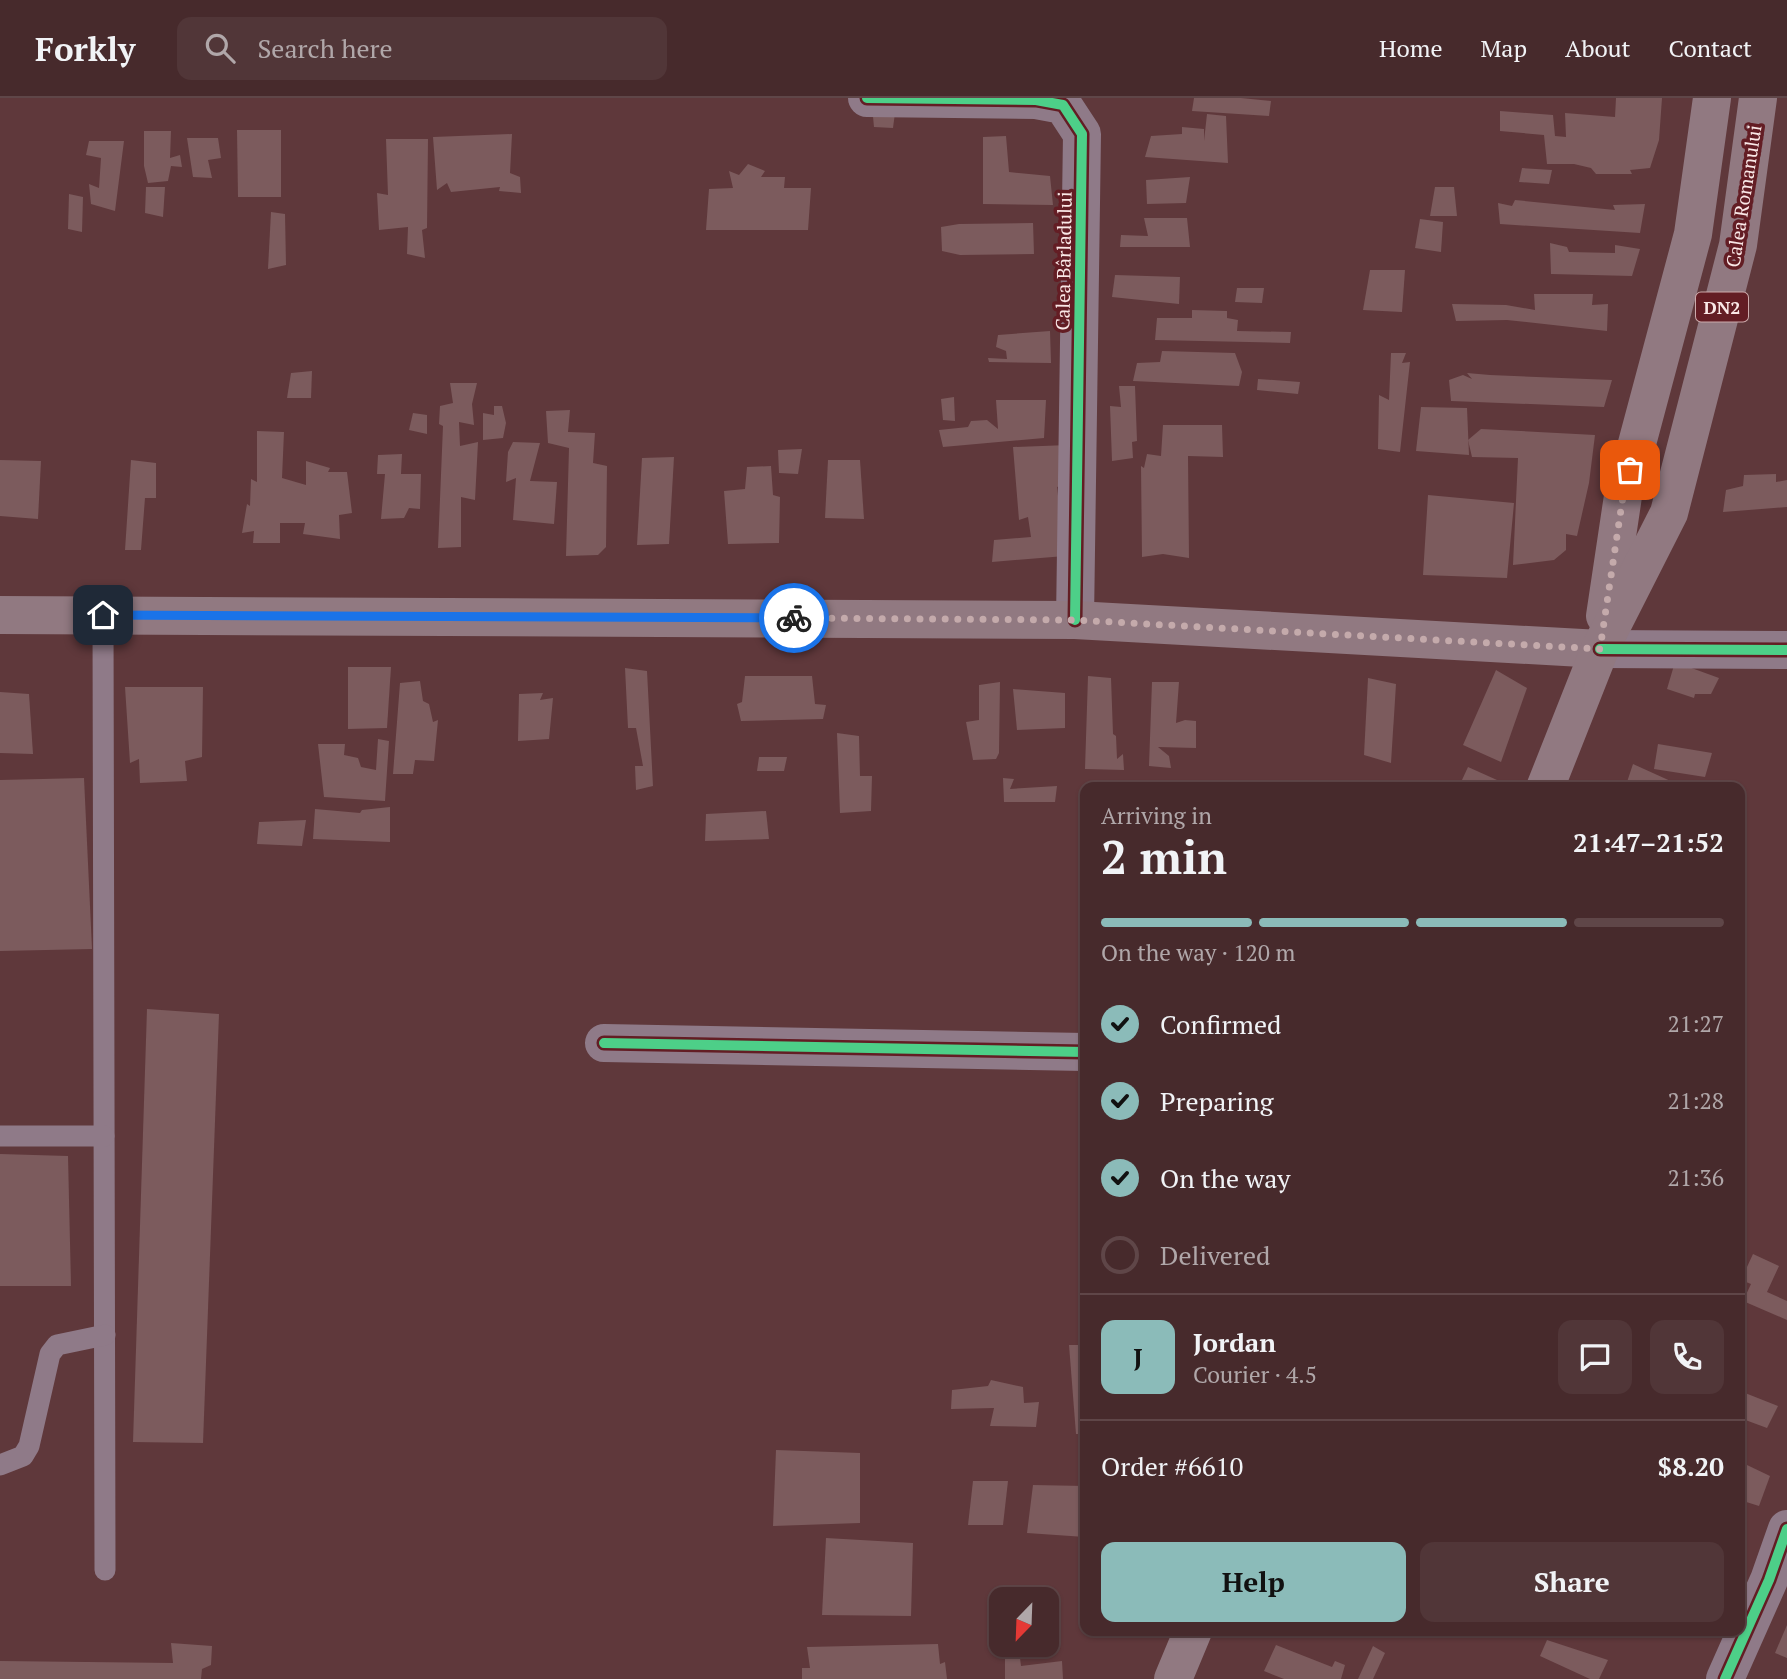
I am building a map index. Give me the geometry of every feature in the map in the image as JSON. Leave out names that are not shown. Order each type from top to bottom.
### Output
[{"type":"main road","name":"Calea Romanului","points":[[1600,649],[1623,496],[1693,234],[1712,98]]},
{"type":"main road","name":"Calea Romanului","points":[[1547,782],[1600,649],[1669,513],[1738,245],[1758,98]]},
{"type":"main road","points":[[0,615],[1075,620],[1600,649]]},
{"type":"main road","points":[[1173,1679],[1191,1636]]},
{"type":"street","name":"Calea Bârladului","points":[[867,98],[1037,100],[1063,105],[1082,134],[1075,620]]},
{"type":"street","points":[[1600,649],[1787,650]]},
{"type":"street","points":[[604,1043],[1080,1052]]},
{"type":"street","points":[[1745,1634],[1769,1580],[1787,1529]]},
{"type":"street","points":[[1725,1679],[1744,1636]]},
{"type":"lane","points":[[103,615],[105,1570]]},
{"type":"lane","points":[[0,1136],[104,1136]]},
{"type":"lane","points":[[0,1465],[23,1456],[29,1446],[50,1354],[57,1345],[105,1335]]},
{"type":"building","points":[[1194,98],[1271,101],[1269,116],[1192,111]]},
{"type":"building","points":[[1616,98],[1662,98],[1659,140],[1650,168],[1630,170],[1632,174],[1596,174],[1591,168],[1574,164],[1547,164],[1544,135],[1500,131],[1500,111],[1553,115],[1555,136],[1566,137],[1565,113],[1615,117]]},
{"type":"building","points":[[896,105],[893,128],[874,127],[872,106]]},
{"type":"building","points":[[1207,114],[1226,116],[1228,163],[1145,157],[1151,136],[1182,134],[1182,127],[1204,129],[1204,141]]},
{"type":"building","points":[[237,130],[281,130],[281,197],[238,197]]},
{"type":"building","points":[[144,131],[171,131],[170,158],[180,155],[182,167],[171,166],[168,181],[148,183],[144,166]]},
{"type":"building","points":[[512,134],[510,173],[520,177],[521,193],[499,191],[500,187],[451,192],[447,183],[437,190],[433,137]]},
{"type":"building","points":[[1006,136],[1009,172],[1050,176],[1053,205],[983,204],[983,137]]},
{"type":"building","points":[[187,138],[218,138],[221,158],[208,160],[212,178],[193,177]]},
{"type":"building","points":[[386,139],[428,139],[427,228],[422,230],[425,258],[407,254],[408,227],[379,230],[377,193],[388,195]]},
{"type":"building","points":[[89,141],[124,141],[115,211],[91,204],[89,184],[99,188],[101,158],[86,155]]},
{"type":"building","points":[[748,164],[765,171],[761,177],[785,177],[784,188],[811,188],[808,230],[706,230],[709,189],[733,188],[729,171],[739,175]]},
{"type":"building","points":[[1522,168],[1552,170],[1549,184],[1519,182]]},
{"type":"building","points":[[1190,177],[1186,203],[1147,204],[1146,180]]},
{"type":"building","points":[[146,187],[165,187],[163,217],[145,213]]},
{"type":"building","points":[[1435,187],[1454,187],[1457,216],[1430,216]]},
{"type":"building","points":[[69,194],[83,197],[82,232],[68,229]]},
{"type":"building","points":[[1515,200],[1615,210],[1613,205],[1645,204],[1640,233],[1500,224],[1498,203],[1512,206]]},
{"type":"building","points":[[271,212],[285,214],[286,265],[268,269]]},
{"type":"building","points":[[1144,218],[1187,218],[1190,247],[1120,247],[1121,235],[1148,236]]},
{"type":"building","points":[[1420,219],[1443,222],[1441,252],[1415,248]]},
{"type":"building","points":[[1033,223],[1034,254],[960,255],[942,251],[941,227],[959,224]]},
{"type":"building","points":[[1550,243],[1567,247],[1569,252],[1615,253],[1615,245],[1640,249],[1632,276],[1551,274]]},
{"type":"building","points":[[1370,270],[1405,270],[1402,312],[1363,310]]},
{"type":"building","points":[[1115,275],[1180,277],[1179,304],[1112,297]]},
{"type":"building","points":[[1237,288],[1264,288],[1262,303],[1235,302]]},
{"type":"building","points":[[1534,294],[1593,294],[1592,305],[1608,304],[1607,331],[1507,320],[1456,321],[1452,304],[1506,305],[1535,310]]},
{"type":"building","points":[[1192,310],[1227,311],[1227,318],[1238,320],[1237,331],[1291,332],[1290,343],[1155,340],[1157,318],[1192,318]]},
{"type":"building","points":[[1050,331],[1051,363],[989,362],[988,358],[1007,359],[1006,351],[996,347],[998,335]]},
{"type":"building","points":[[1162,351],[1235,353],[1242,372],[1239,386],[1133,381],[1137,363],[1160,362]]},
{"type":"building","points":[[1391,353],[1406,353],[1402,363],[1410,362],[1400,452],[1378,449],[1379,395],[1389,400]]},
{"type":"building","points":[[312,371],[311,398],[287,398],[291,373]]},
{"type":"building","points":[[1467,373],[1612,380],[1604,407],[1451,401],[1449,380],[1463,375],[1472,379]]},
{"type":"building","points":[[1258,379],[1300,382],[1298,394],[1257,390]]},
{"type":"building","points":[[450,383],[477,383],[472,404],[474,425],[459,422],[460,446],[478,442],[475,500],[461,497],[461,547],[438,548],[443,426],[439,424],[440,406],[453,403]]},
{"type":"building","points":[[1119,386],[1135,386],[1137,441],[1132,442],[1133,458],[1112,461],[1110,406],[1121,407]]},
{"type":"building","points":[[954,397],[955,421],[943,420],[941,399]]},
{"type":"building","points":[[996,400],[1046,400],[1044,438],[943,447],[939,430],[968,427],[971,421],[987,420],[998,429]]},
{"type":"building","points":[[494,406],[502,406],[506,423],[503,438],[483,440],[483,413],[494,415]]},
{"type":"building","points":[[1421,407],[1467,408],[1469,455],[1416,451]]},
{"type":"building","points":[[570,410],[568,432],[595,433],[593,463],[607,466],[606,547],[598,555],[566,556],[569,448],[548,443],[546,411]]},
{"type":"building","points":[[413,413],[427,415],[427,434],[409,430]]},
{"type":"building","points":[[1163,425],[1222,425],[1223,457],[1188,456],[1189,558],[1163,554],[1142,557],[1141,466],[1144,468],[1147,454],[1161,456]]},
{"type":"building","points":[[1481,429],[1595,435],[1589,483],[1577,536],[1566,534],[1566,550],[1554,560],[1513,565],[1518,458],[1472,457],[1468,440]]},
{"type":"building","points":[[257,431],[284,432],[282,478],[306,485],[306,461],[330,468],[328,472],[347,472],[352,513],[339,515],[340,539],[303,534],[305,523],[280,523],[280,543],[253,543],[254,531],[242,533],[247,504],[250,506],[251,479],[257,482]]},
{"type":"building","points":[[513,442],[540,443],[530,481],[557,482],[554,524],[513,520],[516,478],[506,482],[508,452]]},
{"type":"building","points":[[1068,445],[1072,482],[1057,487],[1065,556],[992,562],[994,540],[1031,537],[1028,517],[1019,520],[1013,447]]},
{"type":"building","points":[[802,449],[798,474],[779,473],[778,450]]},
{"type":"building","points":[[402,454],[401,474],[421,474],[420,509],[409,508],[404,518],[381,519],[385,474],[377,474],[378,455]]},
{"type":"building","points":[[674,457],[669,544],[637,545],[642,458]]},
{"type":"building","points":[[0,460],[41,461],[38,519],[0,516]]},
{"type":"building","points":[[131,460],[156,463],[156,498],[145,498],[141,550],[125,550]]},
{"type":"building","points":[[828,460],[860,460],[864,519],[825,518]]},
{"type":"building","points":[[771,466],[773,495],[780,497],[779,543],[728,544],[724,491],[745,489],[747,467]]},
{"type":"building","points":[[1776,474],[1776,482],[1787,480],[1787,507],[1723,512],[1726,490],[1743,486],[1744,475]]},
{"type":"building","points":[[1428,495],[1514,503],[1507,578],[1423,575]]},
{"type":"building","points":[[1675,662],[1719,678],[1711,694],[1695,694],[1694,698],[1667,689]]},
{"type":"building","points":[[348,667],[391,667],[387,728],[348,729]]},
{"type":"building","points":[[625,668],[647,671],[653,786],[636,790],[635,766],[643,766],[636,728],[628,728]]},
{"type":"building","points":[[1496,670],[1527,688],[1501,762],[1463,745]]},
{"type":"building","points":[[745,676],[812,676],[815,704],[826,705],[823,719],[741,721],[737,704],[742,702]]},
{"type":"building","points":[[1088,676],[1111,678],[1113,734],[1116,736],[1117,759],[1123,754],[1124,770],[1085,769]]},
{"type":"building","points":[[1368,678],[1396,684],[1391,763],[1364,755]]},
{"type":"building","points":[[420,681],[423,701],[429,704],[433,722],[438,720],[434,761],[415,760],[413,774],[393,774],[400,683]]},
{"type":"building","points":[[1000,682],[999,753],[996,759],[973,760],[966,722],[979,720],[979,685]]},
{"type":"building","points":[[1152,682],[1179,682],[1176,723],[1196,721],[1196,748],[1158,747],[1169,756],[1171,768],[1149,766]]},
{"type":"building","points":[[125,687],[203,687],[202,757],[185,761],[187,781],[140,783],[139,759],[130,763]]},
{"type":"building","points":[[1013,689],[1065,693],[1065,728],[1017,730]]},
{"type":"building","points":[[0,692],[29,694],[33,754],[0,753]]},
{"type":"building","points":[[543,693],[540,700],[553,698],[549,739],[518,741],[519,694]]},
{"type":"building","points":[[837,733],[859,736],[860,776],[872,776],[871,811],[840,813]]},
{"type":"building","points":[[378,739],[389,741],[385,801],[324,797],[318,744],[345,744],[344,755],[358,758],[361,767],[376,770]]},
{"type":"building","points":[[1658,744],[1712,753],[1705,777],[1654,769]]},
{"type":"building","points":[[759,757],[787,757],[784,771],[757,771]]},
{"type":"building","points":[[1633,764],[1673,782],[1627,782]]},
{"type":"building","points":[[1468,767],[1497,780],[1466,782],[1462,780]]},
{"type":"building","points":[[84,778],[92,949],[0,951],[0,780]]},
{"type":"building","points":[[1003,778],[1014,779],[1010,789],[1057,786],[1055,802],[1004,802]]},
{"type":"building","points":[[390,807],[390,842],[313,839],[315,809],[360,813],[362,810]]},
{"type":"building","points":[[766,811],[769,839],[705,841],[706,814]]},
{"type":"building","points":[[306,820],[302,846],[257,844],[259,822]]},
{"type":"building","points":[[147,1009],[219,1014],[203,1443],[133,1442]]},
{"type":"building","points":[[0,1154],[68,1156],[71,1286],[0,1286]]},
{"type":"building","points":[[1753,1254],[1779,1266],[1767,1292],[1787,1301],[1787,1320],[1745,1302],[1751,1284],[1745,1282],[1745,1271]]},
{"type":"building","points":[[1069,1345],[1080,1345],[1080,1434],[1076,1434]]},
{"type":"building","points":[[991,1380],[1023,1387],[1024,1403],[1039,1402],[1036,1427],[990,1426],[994,1408],[951,1409],[952,1390],[988,1386]]},
{"type":"building","points":[[1745,1393],[1778,1406],[1767,1428],[1745,1420]]},
{"type":"building","points":[[776,1450],[860,1453],[860,1523],[773,1526]]},
{"type":"building","points":[[1747,1465],[1770,1476],[1759,1506],[1745,1502]]},
{"type":"building","points":[[973,1481],[1008,1481],[1003,1525],[968,1525]]},
{"type":"building","points":[[1033,1485],[1080,1486],[1080,1537],[1027,1533]]},
{"type":"building","points":[[826,1538],[913,1543],[911,1616],[822,1615]]},
{"type":"building","points":[[1787,1625],[1787,1658],[1775,1653]]},
{"type":"building","points":[[1547,1640],[1608,1660],[1599,1679],[1590,1679],[1540,1656]]},
{"type":"building","points":[[171,1643],[212,1646],[211,1665],[202,1669],[201,1679],[0,1679],[0,1661],[173,1663]]},
{"type":"building","points":[[938,1644],[940,1664],[945,1662],[947,1679],[802,1679],[802,1668],[810,1668],[807,1647]]},
{"type":"building","points":[[1276,1645],[1332,1667],[1335,1661],[1345,1665],[1341,1679],[1284,1679],[1264,1671]]},
{"type":"building","points":[[1373,1646],[1385,1653],[1373,1679],[1358,1679]]},
{"type":"building","points":[[1020,1658],[1021,1666],[1062,1661],[1063,1679],[1005,1679],[1005,1659]]},
{"type":"cycle path","points":[[867,98],[1036,100],[1063,105],[1082,134],[1075,620]]},
{"type":"cycle path","points":[[1600,649],[1787,650]]},
{"type":"cycle path","points":[[604,1043],[1080,1052]]},
{"type":"cycle path","points":[[1745,1634],[1769,1580],[1787,1529]]},
{"type":"cycle path","points":[[1725,1679],[1744,1636]]},
{"type":"way so far","points":[[794,618],[1075,620],[1600,649],[1623,496],[1630,470]]},
{"type":"route","points":[[103,615],[794,618]]}]
